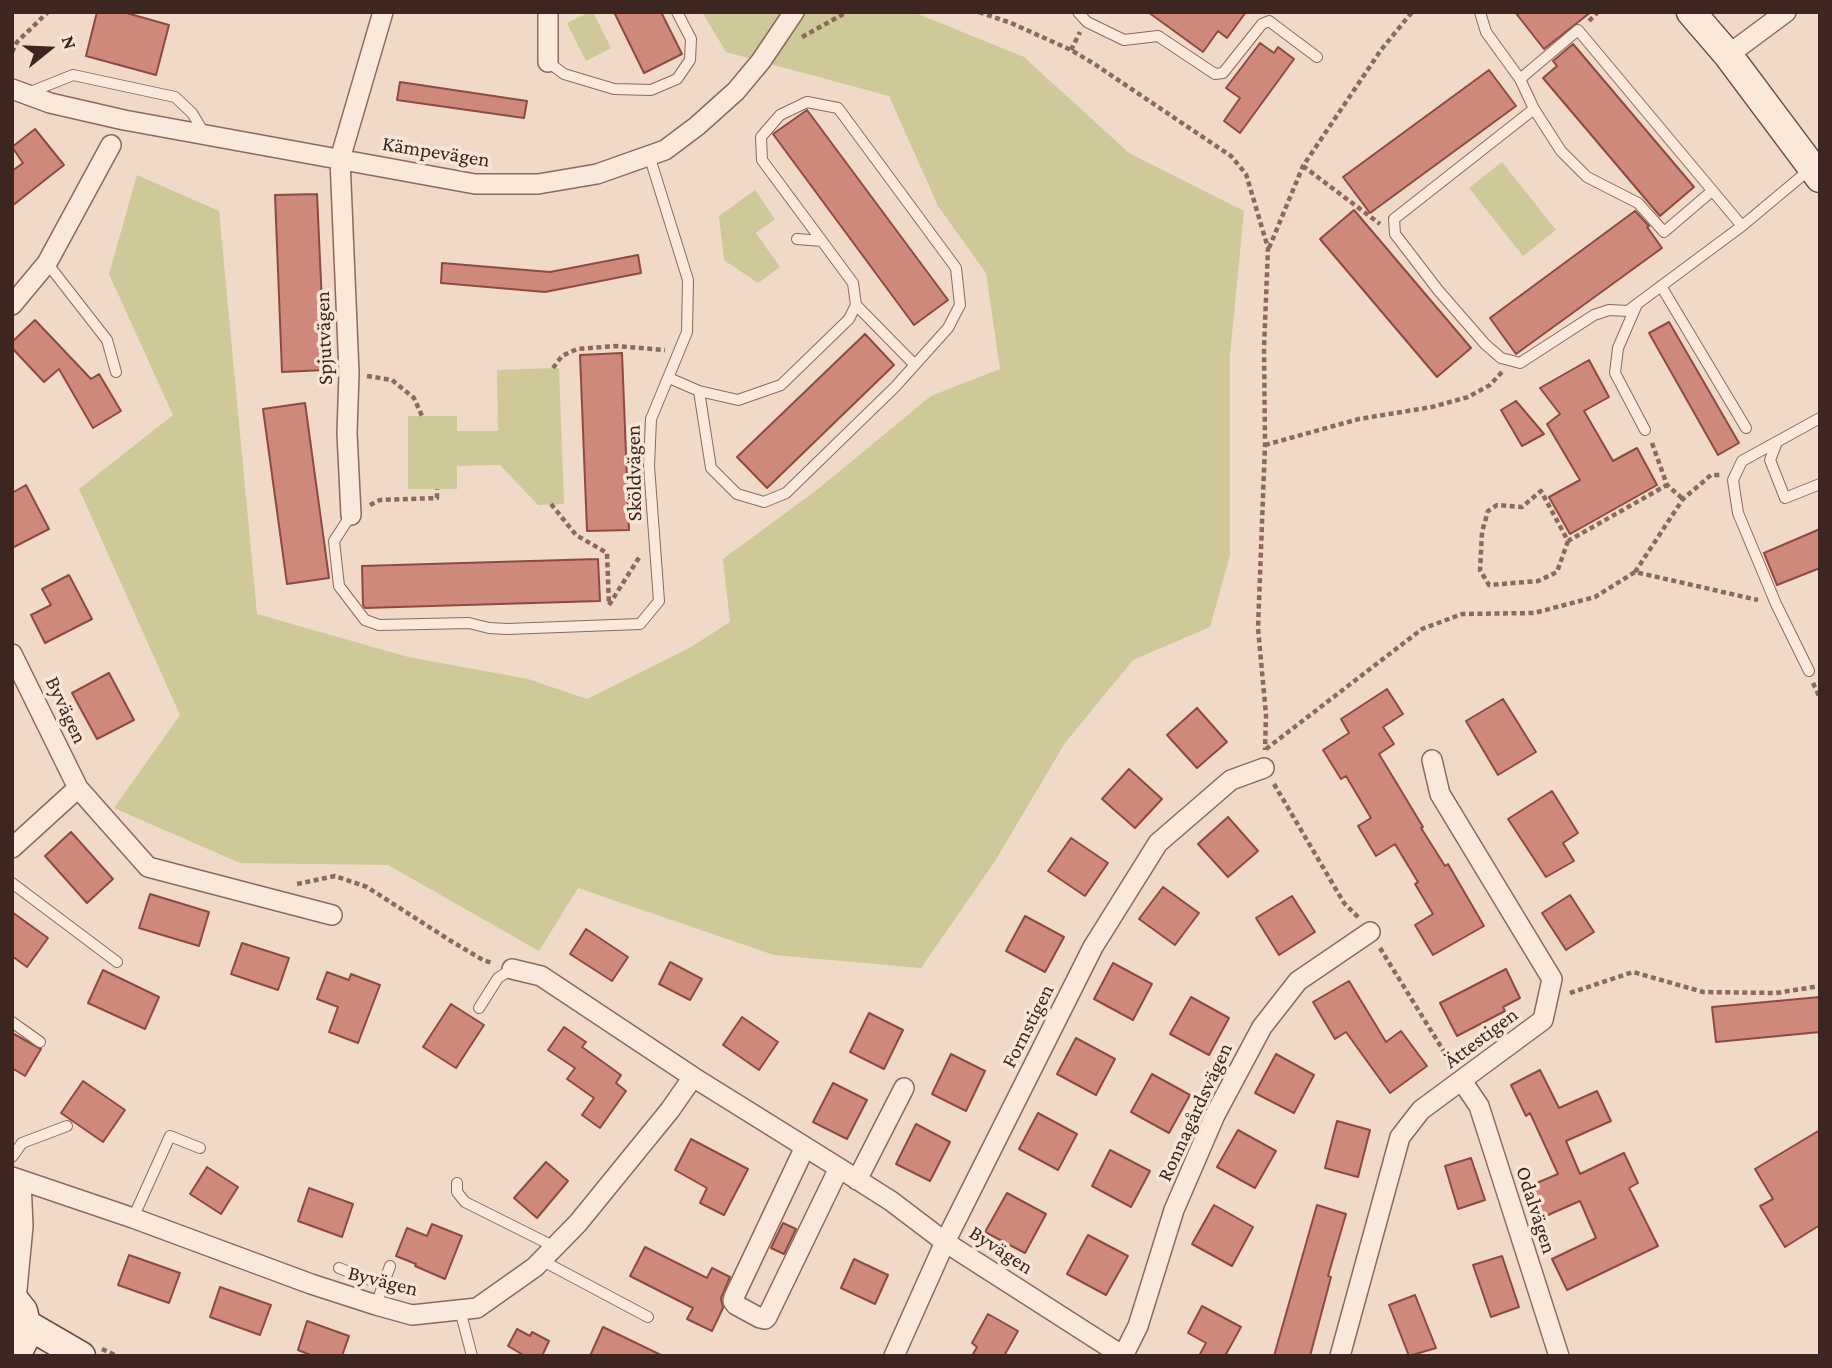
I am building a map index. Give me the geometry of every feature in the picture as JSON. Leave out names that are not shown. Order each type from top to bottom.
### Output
[{"type":"street","name":"Spjutvägen","points":[[351,515],[347,433],[349,373],[340,159],[383,12]]},
{"type":"street","points":[[548,12],[548,62]]},
{"type":"street","name":"Kämpevägen","points":[[19,92],[50,103],[124,120],[475,184],[538,184],[597,174],[665,150],[697,127],[736,91],[761,61],[794,12]]},
{"type":"street","points":[[1691,12],[1728,55],[1816,173]]},
{"type":"street","points":[[1728,55],[1786,12]]},
{"type":"street","points":[[12,305],[47,263],[111,145]]},
{"type":"street","name":"Byvägen","points":[[12,653],[78,788],[148,867],[332,915]]},
{"type":"street","name":"Fornstigen","points":[[894,1356],[945,1242],[1093,947],[1158,843],[1231,780],[1264,759]]},
{"type":"street","name":"Ättestigen","points":[[1340,1356],[1400,1137],[1421,1110],[1544,1020],[1552,979],[1440,794],[1432,760]]},
{"type":"street","points":[[12,849],[78,788]]},
{"type":"street","name":"Ronnagårdsvägen","points":[[1123,1356],[1138,1326],[1174,1210],[1215,1115],[1262,1027],[1298,981],[1370,932]]},
{"type":"street","name":"Byvägen","points":[[512,969],[541,976],[693,1077],[839,1168],[945,1242],[1123,1356]]},
{"type":"street","name":"Byvägen","points":[[17,1179],[376,1305],[412,1315],[477,1308],[548,1254],[586,1213],[670,1110],[693,1077]]},
{"type":"street","name":"Odalvägen","points":[[1462,1082],[1479,1107],[1559,1356]]},
{"type":"street","points":[[857,1180],[904,1088]]},
{"type":"street","points":[[805,1147],[734,1297],[736,1305],[765,1320],[839,1168]]},
{"type":"street","points":[[12,1202],[17,1179]]},
{"type":"street","points":[[16,1356],[25,1338],[18,1307],[23,1226],[17,1179]]},
{"type":"street","points":[[18,1307],[81,1356]]},
{"type":"lane","points":[[548,62],[565,74],[614,89],[651,90],[677,79],[690,60],[691,39],[677,12]]},
{"type":"lane","points":[[1078,12],[1087,22],[1124,40],[1158,36],[1215,74],[1223,73],[1262,24],[1269,21],[1317,57]]},
{"type":"lane","points":[[1480,12],[1486,32],[1520,79],[1534,109],[1561,151],[1587,177],[1639,203],[1664,232],[1712,191]]},
{"type":"lane","points":[[1520,79],[1578,30],[1742,226]]},
{"type":"lane","points":[[19,92],[73,75],[162,94],[175,97],[192,113],[204,133]]},
{"type":"lane","points":[[669,378],[699,391],[738,400],[781,385],[849,319],[856,305],[853,283],[762,160],[761,137],[780,115],[807,102],[838,108],[956,268],[960,304],[948,328],[895,387],[786,494],[764,502],[737,494],[711,468],[699,391]]},
{"type":"lane","points":[[1534,109],[1394,219],[1395,234],[1438,290],[1485,344],[1502,358],[1520,363],[1594,316],[1609,310],[1628,311],[1816,173]]},
{"type":"lane","name":"Sköldvägen","points":[[351,515],[334,541],[339,586],[365,620],[379,625],[469,623],[507,629],[640,624],[659,601],[649,466],[651,419],[687,332],[688,280],[649,155]]},
{"type":"lane","points":[[797,239],[822,241]]},
{"type":"lane","points":[[47,263],[107,340],[116,372]]},
{"type":"lane","points":[[1661,286],[1746,428]]},
{"type":"lane","points":[[1637,304],[1618,348],[1615,373],[1645,430]]},
{"type":"lane","points":[[856,305],[914,364]]},
{"type":"lane","points":[[1809,671],[1776,604],[1738,513],[1733,480],[1742,461],[1820,418]]},
{"type":"lane","points":[[1777,442],[1770,460],[1785,498],[1820,484]]},
{"type":"lane","points":[[12,883],[117,962]]},
{"type":"lane","points":[[479,1008],[498,978],[512,969]]},
{"type":"lane","points":[[12,1022],[40,1042]]},
{"type":"lane","points":[[12,1157],[22,1143],[67,1126]]},
{"type":"lane","points":[[133,1218],[170,1136],[200,1148]]},
{"type":"lane","points":[[457,1183],[457,1192],[465,1202],[648,1317]]},
{"type":"lane","points":[[376,1305],[390,1266]]},
{"type":"lane","points":[[339,1268],[383,1285]]},
{"type":"lane","points":[[460,1310],[472,1356]]},
{"type":"path","points":[[12,52],[16,42],[48,12]]},
{"type":"path","points":[[979,12],[1071,50],[1231,156],[1246,173],[1268,248],[1264,348],[1265,445],[1258,628],[1266,715],[1264,759]]},
{"type":"path","points":[[1268,248],[1303,166],[1381,50],[1412,12]]},
{"type":"path","points":[[1303,166],[1395,234]]},
{"type":"path","points":[[553,368],[562,356],[577,349],[616,346],[680,351]]},
{"type":"path","points":[[1265,445],[1359,419],[1432,407],[1468,397],[1490,385],[1512,361]]},
{"type":"path","points":[[349,373],[392,380],[414,398],[422,416]]},
{"type":"path","points":[[1645,430],[1667,485],[1683,499]]},
{"type":"path","points":[[1264,759],[1422,629],[1462,614],[1534,613],[1595,597],[1635,572],[1683,499],[1711,475],[1736,474]]},
{"type":"path","points":[[1568,541],[1541,491],[1522,507],[1497,505],[1488,511],[1482,532],[1480,570],[1489,584],[1538,581],[1557,572],[1568,541],[1667,485]]},
{"type":"path","points":[[351,515],[380,500],[438,498],[437,489]]},
{"type":"path","points":[[551,504],[576,535],[607,554],[609,605]]},
{"type":"path","points":[[595,626],[654,535]]},
{"type":"path","points":[[1635,572],[1776,604]]},
{"type":"path","points":[[264,897],[297,884],[335,876],[367,887],[483,960],[512,969]]},
{"type":"path","points":[[1547,1003],[1585,986],[1633,972],[1703,992],[1776,993],[1820,986]]},
{"type":"shaded area","points":[[593,12],[611,48],[586,61],[567,23]]},
{"type":"shaded area","points":[[702,12],[913,12],[1024,57],[1129,153],[1244,211],[1230,355],[1230,555],[1210,627],[1133,660],[1065,743],[995,861],[921,968],[774,955],[578,888],[539,951],[388,865],[240,863],[114,808],[180,715],[79,489],[173,415],[109,274],[137,175],[219,211],[257,614],[408,657],[528,679],[587,699],[691,647],[730,622],[723,559],[818,489],[931,396],[1000,369],[986,273],[938,206],[889,96],[726,52]]},
{"type":"shaded area","points":[[1502,162],[1556,230],[1523,256],[1469,188]]},
{"type":"shaded area","points":[[755,190],[775,219],[756,233],[780,267],[758,283],[724,260],[719,216]]},
{"type":"shaded area","points":[[559,368],[564,504],[538,505],[500,465],[457,466],[457,489],[408,489],[408,416],[457,416],[457,431],[498,431],[497,370]]},
{"type":"building","points":[[97,12],[123,12],[169,25],[156,75],[86,56]]},
{"type":"building","points":[[614,12],[661,12],[682,54],[644,73]]},
{"type":"building","points":[[1148,12],[1246,12],[1227,38],[1218,31],[1203,52]]},
{"type":"building","points":[[1515,12],[1591,12],[1544,49]]},
{"type":"building","points":[[1260,43],[1274,53],[1278,47],[1294,59],[1240,133],[1224,121],[1240,98],[1226,88]]},
{"type":"building","points":[[1573,44],[1694,187],[1660,216],[1543,78],[1557,66],[1553,61]]},
{"type":"building","points":[[1489,70],[1516,106],[1370,213],[1343,177]]},
{"type":"building","points":[[400,82],[527,101],[524,118],[397,100]]},
{"type":"building","points":[[807,110],[948,300],[914,325],[773,134]]},
{"type":"building","points":[[35,129],[64,165],[12,206],[12,171],[23,163],[12,147]]},
{"type":"building","points":[[317,194],[325,370],[282,372],[275,195]]},
{"type":"building","points":[[1354,210],[1471,348],[1437,377],[1320,239]]},
{"type":"building","points":[[1635,211],[1649,226],[1647,227],[1662,248],[1516,354],[1490,318]]},
{"type":"building","points":[[638,255],[641,273],[545,292],[441,283],[442,263],[550,272]]},
{"type":"building","points":[[35,320],[91,379],[99,374],[121,411],[93,428],[59,369],[44,382],[12,348],[12,342]]},
{"type":"building","points":[[1669,322],[1739,443],[1718,455],[1649,333]]},
{"type":"building","points":[[865,334],[894,365],[767,488],[737,457]]},
{"type":"building","points":[[622,353],[629,530],[587,531],[580,355]]},
{"type":"building","points":[[1589,360],[1609,397],[1584,411],[1613,461],[1637,448],[1657,485],[1570,534],[1549,497],[1580,480],[1547,424],[1560,414],[1540,388]]},
{"type":"building","points":[[1516,401],[1544,434],[1522,446],[1501,410]]},
{"type":"building","points":[[305,403],[329,578],[287,584],[263,409]]},
{"type":"building","points":[[26,485],[49,529],[12,548],[12,493]]},
{"type":"building","points":[[1820,529],[1820,568],[1777,585],[1764,553]]},
{"type":"building","points":[[598,559],[600,601],[365,608],[363,605],[362,566]]},
{"type":"building","points":[[69,575],[92,619],[45,643],[31,615],[51,605],[42,589]]},
{"type":"building","points":[[109,673],[134,720],[97,739],[72,693]]},
{"type":"building","points":[[1387,689],[1403,714],[1383,727],[1394,744],[1379,754],[1423,827],[1421,828],[1445,866],[1448,864],[1484,926],[1433,955],[1415,925],[1433,914],[1415,884],[1418,882],[1395,844],[1376,856],[1358,826],[1371,818],[1346,776],[1341,779],[1323,750],[1349,733],[1341,719]]},
{"type":"building","points":[[1503,699],[1536,752],[1498,775],[1466,721]]},
{"type":"building","points":[[1197,708],[1227,742],[1197,768],[1167,735]]},
{"type":"building","points":[[1129,769],[1162,799],[1135,828],[1102,799]]},
{"type":"building","points":[[1552,791],[1578,833],[1563,843],[1574,861],[1546,877],[1508,819]]},
{"type":"building","points":[[1228,817],[1258,851],[1228,877],[1198,844]]},
{"type":"building","points":[[71,832],[113,879],[87,903],[45,856]]},
{"type":"building","points":[[1071,838],[1108,863],[1085,896],[1048,871]]},
{"type":"building","points":[[1163,887],[1199,913],[1175,945],[1139,919]]},
{"type":"building","points":[[150,894],[209,912],[199,946],[139,928]]},
{"type":"building","points":[[1570,895],[1594,932],[1566,950],[1542,913]]},
{"type":"building","points":[[1292,896],[1315,932],[1279,955],[1256,918]]},
{"type":"building","points":[[12,912],[48,938],[27,967],[12,956]]},
{"type":"building","points":[[1025,916],[1064,937],[1045,972],[1006,951]]},
{"type":"building","points":[[586,929],[628,957],[612,981],[570,954]]},
{"type":"building","points":[[242,943],[289,958],[278,990],[231,974]]},
{"type":"building","points":[[670,962],[702,979],[690,1000],[659,984]]},
{"type":"building","points":[[1113,963],[1152,984],[1133,1020],[1094,999]]},
{"type":"building","points":[[1506,969],[1520,998],[1503,1007],[1505,1011],[1457,1036],[1440,1003]]},
{"type":"building","points":[[103,970],[159,997],[145,1029],[88,1003]]},
{"type":"building","points":[[327,972],[349,980],[351,974],[380,985],[358,1043],[329,1032],[338,1007],[317,999]]},
{"type":"building","points":[[1349,981],[1386,1042],[1401,1031],[1427,1066],[1390,1093],[1346,1032],[1335,1039],[1313,1002]]},
{"type":"building","points":[[1191,997],[1229,1018],[1209,1055],[1170,1034]]},
{"type":"building","points":[[1820,997],[1820,1032],[1716,1042],[1712,1007]]},
{"type":"building","points":[[451,1004],[484,1025],[456,1068],[423,1047]]},
{"type":"building","points":[[869,1013],[903,1030],[884,1069],[850,1052]]},
{"type":"building","points":[[742,1017],[778,1042],[759,1070],[723,1045]]},
{"type":"building","points":[[564,1027],[586,1042],[582,1047],[621,1075],[616,1083],[626,1091],[600,1128],[582,1115],[594,1098],[567,1079],[575,1068],[548,1050]]},
{"type":"building","points":[[12,1033],[41,1049],[25,1076],[12,1068]]},
{"type":"building","points":[[1076,1038],[1115,1059],[1096,1095],[1057,1074]]},
{"type":"building","points":[[951,1054],[985,1071],[966,1111],[932,1094]]},
{"type":"building","points":[[1276,1054],[1314,1075],[1294,1113],[1255,1093]]},
{"type":"building","points":[[1540,1070],[1559,1108],[1597,1091],[1611,1121],[1566,1141],[1580,1174],[1624,1153],[1638,1183],[1629,1188],[1658,1246],[1567,1290],[1552,1259],[1596,1238],[1580,1201],[1541,1218],[1527,1187],[1558,1174],[1530,1113],[1526,1116],[1511,1085]]},
{"type":"building","points":[[1152,1074],[1190,1095],[1169,1133],[1131,1112]]},
{"type":"building","points":[[83,1081],[125,1110],[103,1142],[61,1113]]},
{"type":"building","points":[[833,1083],[867,1100],[847,1139],[813,1122]]},
{"type":"building","points":[[1038,1113],[1077,1134],[1058,1170],[1019,1149]]},
{"type":"building","points":[[1337,1121],[1370,1130],[1358,1177],[1325,1168]]},
{"type":"building","points":[[916,1124],[950,1142],[930,1181],[896,1164]]},
{"type":"building","points":[[1238,1130],[1276,1151],[1255,1188],[1217,1167]]},
{"type":"building","points":[[1820,1130],[1820,1225],[1785,1247],[1760,1206],[1773,1199],[1755,1169]]},
{"type":"building","points":[[691,1139],[748,1169],[724,1215],[700,1203],[707,1188],[675,1170]]},
{"type":"building","points":[[1110,1150],[1150,1171],[1131,1207],[1092,1186]]},
{"type":"building","points":[[1471,1158],[1485,1200],[1458,1209],[1445,1166]]},
{"type":"building","points":[[546,1162],[568,1181],[537,1218],[514,1198]]},
{"type":"building","points":[[207,1167],[238,1187],[221,1214],[190,1194]]},
{"type":"building","points":[[309,1188],[353,1204],[342,1237],[298,1221]]},
{"type":"building","points":[[1007,1193],[1046,1214],[1025,1253],[985,1232]]},
{"type":"building","points":[[1214,1205],[1253,1227],[1232,1266],[1192,1244]]},
{"type":"building","points":[[1317,1205],[1346,1214],[1328,1276],[1331,1277],[1310,1356],[1274,1356]]},
{"type":"building","points":[[783,1223],[796,1229],[784,1254],[771,1248]]},
{"type":"building","points":[[432,1224],[462,1236],[445,1279],[396,1256],[407,1228],[427,1236]]},
{"type":"building","points":[[1088,1235],[1128,1256],[1106,1295],[1067,1274]]},
{"type":"building","points":[[645,1247],[707,1278],[712,1268],[730,1277],[721,1298],[723,1308],[712,1331],[687,1319],[693,1308],[630,1276]]},
{"type":"building","points":[[129,1255],[180,1273],[169,1303],[118,1285]]},
{"type":"building","points":[[1502,1256],[1519,1307],[1491,1317],[1473,1265]]},
{"type":"building","points":[[854,1259],[888,1275],[875,1304],[841,1288]]},
{"type":"building","points":[[220,1287],[271,1305],[260,1335],[210,1317]]},
{"type":"building","points":[[1415,1295],[1436,1348],[1409,1356],[1389,1305]]},
{"type":"building","points":[[1202,1306],[1241,1327],[1225,1356],[1199,1356],[1206,1343],[1188,1333]]},
{"type":"building","points":[[988,1314],[1018,1331],[1004,1356],[972,1356],[977,1347],[972,1343]]},
{"type":"building","points":[[307,1321],[349,1336],[342,1356],[313,1356],[298,1350]]},
{"type":"building","points":[[603,1327],[663,1356],[590,1356]]},
{"type":"building","points":[[517,1329],[530,1336],[532,1332],[549,1341],[542,1356],[525,1356],[508,1346]]}]
